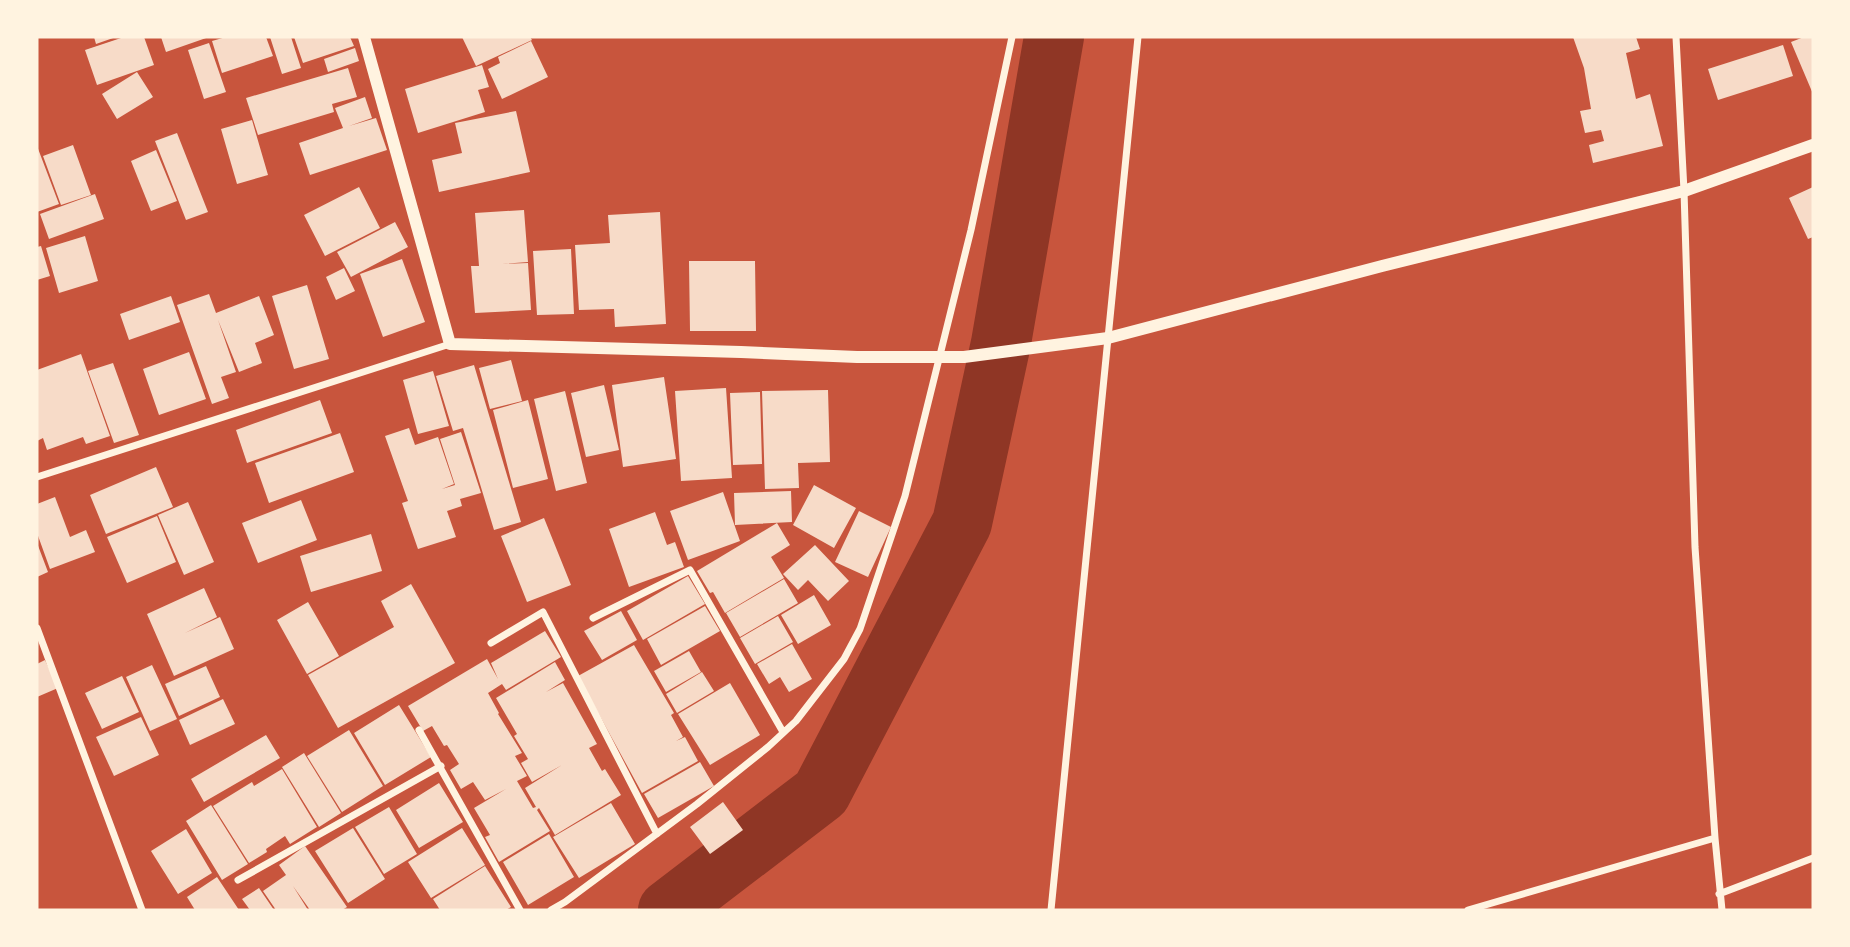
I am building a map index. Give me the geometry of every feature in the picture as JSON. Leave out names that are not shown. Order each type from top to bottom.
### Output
[{"type":"street","points":[[364,37],[450,344]]},
{"type":"street","points":[[551,910],[697,804],[783,733],[829,680],[860,629],[905,496],[971,230],[1012,37]]},
{"type":"street","points":[[1051,910],[1138,37]]},
{"type":"street","points":[[1676,37],[1684,191],[1695,547],[1722,910]]},
{"type":"street","points":[[37,477],[450,344],[940,358],[1108,338],[1369,269],[1684,191],[1813,145]]},
{"type":"street","points":[[593,618],[690,570],[783,733]]},
{"type":"street","points":[[491,643],[543,612],[657,834]]},
{"type":"street","points":[[37,628],[142,910]]},
{"type":"street","points":[[419,730],[520,910]]},
{"type":"street","points":[[238,880],[441,766]]},
{"type":"street","points":[[1468,910],[1715,838]]},
{"type":"street","points":[[1719,894],[1813,858]]},
{"type":"building","points":[[94,37],[116,37],[96,44]]},
{"type":"building","points":[[124,37],[144,37],[154,65],[97,85],[85,50]]},
{"type":"building","points":[[161,37],[209,37],[166,52]]},
{"type":"building","points":[[226,37],[266,37],[273,56],[222,73],[212,41]]},
{"type":"building","points":[[270,37],[291,37],[301,68],[282,74]]},
{"type":"building","points":[[294,37],[350,37],[354,46],[303,63]]},
{"type":"building","points":[[462,37],[530,37],[532,40],[476,66]]},
{"type":"building","points":[[1573,37],[1636,37],[1640,49],[1626,53],[1636,99],[1650,94],[1663,146],[1593,163],[1589,145],[1604,141],[1601,130],[1585,133],[1580,111],[1591,109],[1584,68]]},
{"type":"building","points":[[1813,37],[1813,94],[1791,42]]},
{"type":"building","points":[[531,41],[548,77],[502,99],[488,69],[500,63],[498,57]]},
{"type":"building","points":[[209,43],[226,92],[204,99],[188,50]]},
{"type":"building","points":[[1783,45],[1793,76],[1718,100],[1708,69]]},
{"type":"building","points":[[355,48],[359,61],[328,72],[324,59]]},
{"type":"building","points":[[482,65],[489,87],[478,90],[485,112],[418,133],[405,89]]},
{"type":"building","points":[[348,68],[357,97],[332,104],[334,112],[258,135],[246,98]]},
{"type":"building","points":[[137,72],[153,97],[117,119],[102,94]]},
{"type":"building","points":[[365,97],[372,118],[349,126],[376,118],[387,150],[310,175],[299,143],[343,128],[335,108]]},
{"type":"building","points":[[516,111],[530,172],[439,192],[432,160],[462,153],[455,123]]},
{"type":"building","points":[[252,120],[268,175],[237,184],[221,129]]},
{"type":"building","points":[[177,133],[208,212],[186,220],[155,141]]},
{"type":"building","points":[[73,145],[91,195],[61,205],[43,156]]},
{"type":"building","points":[[37,146],[59,204],[37,212]]},
{"type":"building","points":[[156,150],[177,201],[151,211],[131,161]]},
{"type":"building","points":[[359,187],[380,228],[325,256],[304,215]]},
{"type":"building","points":[[1813,187],[1813,237],[1808,239],[1789,198]]},
{"type":"building","points":[[95,194],[104,219],[49,239],[40,214]]},
{"type":"building","points":[[524,210],[528,262],[502,264],[528,263],[531,310],[475,313],[471,266],[479,266],[475,213]]},
{"type":"building","points":[[660,212],[666,324],[615,327],[614,309],[579,310],[575,245],[610,243],[608,215]]},
{"type":"building","points":[[395,222],[408,247],[351,277],[337,252]]},
{"type":"building","points":[[85,236],[98,281],[59,293],[46,248]]},
{"type":"building","points":[[41,246],[50,276],[37,280],[37,247]]},
{"type":"building","points":[[571,249],[574,314],[537,315],[533,251]]},
{"type":"building","points":[[402,259],[425,322],[383,337],[360,274]]},
{"type":"building","points":[[689,261],[755,261],[756,331],[690,331]]},
{"type":"building","points":[[344,268],[355,291],[336,300],[326,277]]},
{"type":"building","points":[[307,285],[329,359],[294,369],[272,296]]},
{"type":"building","points":[[209,294],[216,313],[259,296],[274,335],[255,343],[262,363],[239,372],[218,320],[236,372],[221,377],[229,398],[212,404],[177,305]]},
{"type":"building","points":[[171,296],[180,322],[129,340],[120,314]]},
{"type":"building","points":[[189,352],[206,399],[159,415],[143,369]]},
{"type":"building","points":[[81,354],[110,436],[86,444],[83,437],[47,450],[43,438],[37,441],[37,370]]},
{"type":"building","points":[[511,360],[522,401],[490,409],[479,368]]},
{"type":"building","points":[[113,363],[139,435],[114,443],[88,371]]},
{"type":"building","points":[[474,365],[521,522],[494,530],[463,428],[453,431],[436,376]]},
{"type":"building","points":[[433,371],[449,426],[418,434],[403,380]]},
{"type":"building","points":[[664,377],[676,459],[623,467],[612,385]]},
{"type":"building","points":[[604,385],[619,450],[586,457],[571,393]]},
{"type":"building","points":[[726,388],[732,478],[681,481],[675,391]]},
{"type":"building","points":[[828,390],[830,462],[798,463],[799,488],[765,489],[762,391]]},
{"type":"building","points":[[565,391],[587,483],[556,491],[534,399]]},
{"type":"building","points":[[760,392],[762,464],[733,465],[730,393]]},
{"type":"building","points":[[320,400],[332,433],[247,463],[236,430]]},
{"type":"building","points":[[528,400],[548,479],[513,488],[493,410]]},
{"type":"building","points":[[409,428],[415,445],[438,437],[454,484],[442,489],[455,485],[440,439],[461,432],[481,493],[460,499],[462,506],[447,511],[456,537],[418,549],[402,503],[408,501],[385,436]]},
{"type":"building","points":[[340,433],[354,472],[269,503],[255,463]]},
{"type":"building","points":[[156,467],[173,507],[106,534],[90,495]]},
{"type":"building","points":[[814,485],[856,508],[834,548],[793,525]]},
{"type":"building","points":[[791,491],[792,522],[735,525],[734,493]]},
{"type":"building","points":[[723,492],[740,541],[688,560],[670,511]]},
{"type":"building","points":[[55,497],[70,537],[86,530],[95,552],[50,569],[37,533],[37,504]]},
{"type":"building","points":[[301,500],[317,540],[258,563],[242,523]]},
{"type":"building","points":[[188,502],[214,562],[184,575],[158,515]]},
{"type":"building","points":[[859,511],[891,527],[868,577],[835,562]]},
{"type":"building","points":[[655,512],[667,545],[675,542],[684,567],[629,587],[609,529]]},
{"type":"building","points":[[157,516],[176,562],[127,583],[107,537]]},
{"type":"building","points":[[544,518],[571,585],[527,602],[501,536]]},
{"type":"building","points":[[777,523],[790,545],[771,557],[784,578],[725,613],[697,571]]},
{"type":"building","points":[[371,534],[382,571],[311,592],[300,556]]},
{"type":"building","points":[[37,543],[48,572],[37,577]]},
{"type":"building","points":[[815,545],[849,581],[828,601],[808,580],[798,590],[783,574]]},
{"type":"building","points":[[688,576],[705,604],[643,640],[627,611]]},
{"type":"building","points":[[784,579],[798,603],[740,637],[726,613]]},
{"type":"building","points":[[411,584],[455,663],[338,728],[308,675],[394,627],[381,601]]},
{"type":"building","points":[[204,588],[217,617],[185,633],[220,617],[234,649],[174,676],[147,614]]},
{"type":"building","points":[[814,595],[831,625],[798,644],[781,615]]},
{"type":"building","points":[[308,602],[339,656],[307,674],[277,620]]},
{"type":"building","points":[[705,606],[720,631],[661,665],[647,639]]},
{"type":"building","points":[[621,611],[637,640],[602,660],[584,631]]},
{"type":"building","points":[[778,616],[793,642],[755,664],[740,638]]},
{"type":"building","points":[[545,631],[561,657],[506,690],[502,684],[488,693],[522,753],[515,756],[527,776],[517,781],[533,808],[536,807],[525,788],[562,765],[532,782],[521,763],[528,759],[496,698],[555,662],[565,680],[546,692],[563,683],[597,744],[589,748],[602,771],[605,769],[621,795],[555,835],[539,808],[537,810],[550,831],[499,862],[485,837],[490,835],[474,808],[506,789],[485,800],[473,782],[461,789],[450,770],[459,764],[447,745],[444,746],[432,726],[423,731],[408,706],[487,659],[498,679],[491,663]]},
{"type":"building","points":[[792,644],[812,679],[789,692],[780,677],[769,684],[757,664]]},
{"type":"building","points":[[634,645],[674,713],[671,715],[683,737],[676,741],[685,737],[698,761],[642,793],[578,676]]},
{"type":"building","points":[[689,651],[701,672],[666,692],[654,671]]},
{"type":"building","points":[[45,660],[58,688],[37,697],[37,664]]},
{"type":"building","points":[[152,665],[177,719],[150,731],[126,677]]},
{"type":"building","points":[[206,666],[220,697],[179,716],[165,684]]},
{"type":"building","points":[[702,672],[714,691],[677,713],[666,694]]},
{"type":"building","points":[[122,676],[139,712],[102,729],[85,693]]},
{"type":"building","points":[[730,683],[760,735],[710,765],[678,714]]},
{"type":"building","points":[[223,699],[235,724],[190,745],[179,720]]},
{"type":"building","points":[[399,705],[431,757],[385,785],[354,733]]},
{"type":"building","points":[[141,717],[159,755],[114,776],[96,737]]},
{"type":"building","points":[[349,730],[383,786],[342,812],[307,756]]},
{"type":"building","points":[[266,735],[280,758],[204,802],[191,779]]},
{"type":"building","points":[[304,753],[341,813],[319,827],[282,767]]},
{"type":"building","points":[[700,762],[714,786],[658,818],[644,794]]},
{"type":"building","points":[[282,769],[317,827],[290,844],[285,836],[249,863],[213,806],[252,782],[254,786]]},
{"type":"building","points":[[439,783],[463,822],[419,848],[396,810]]},
{"type":"building","points":[[723,802],[743,830],[710,854],[690,827]]},
{"type":"building","points":[[611,803],[635,844],[579,878],[553,837]]},
{"type":"building","points":[[211,805],[248,864],[222,880],[186,821]]},
{"type":"building","points":[[389,807],[417,854],[384,874],[355,827]]},
{"type":"building","points":[[353,828],[385,879],[348,903],[315,851]]},
{"type":"building","points":[[462,828],[485,865],[431,898],[408,862]]},
{"type":"building","points":[[186,829],[212,873],[178,894],[151,851]]},
{"type":"building","points":[[549,834],[574,877],[528,905],[503,862]]},
{"type":"building","points":[[305,846],[347,907],[342,910],[310,910],[293,886],[308,910],[276,910],[263,891],[286,875],[279,865]]},
{"type":"building","points":[[485,866],[511,907],[506,910],[440,910],[433,899]]},
{"type":"building","points":[[217,877],[239,910],[195,910],[187,897]]},
{"type":"building","points":[[259,888],[274,910],[250,910],[242,899]]},
{"type":"waterway","points":[[668,910],[821,793],[962,523],[1001,343],[1054,37]]}]
